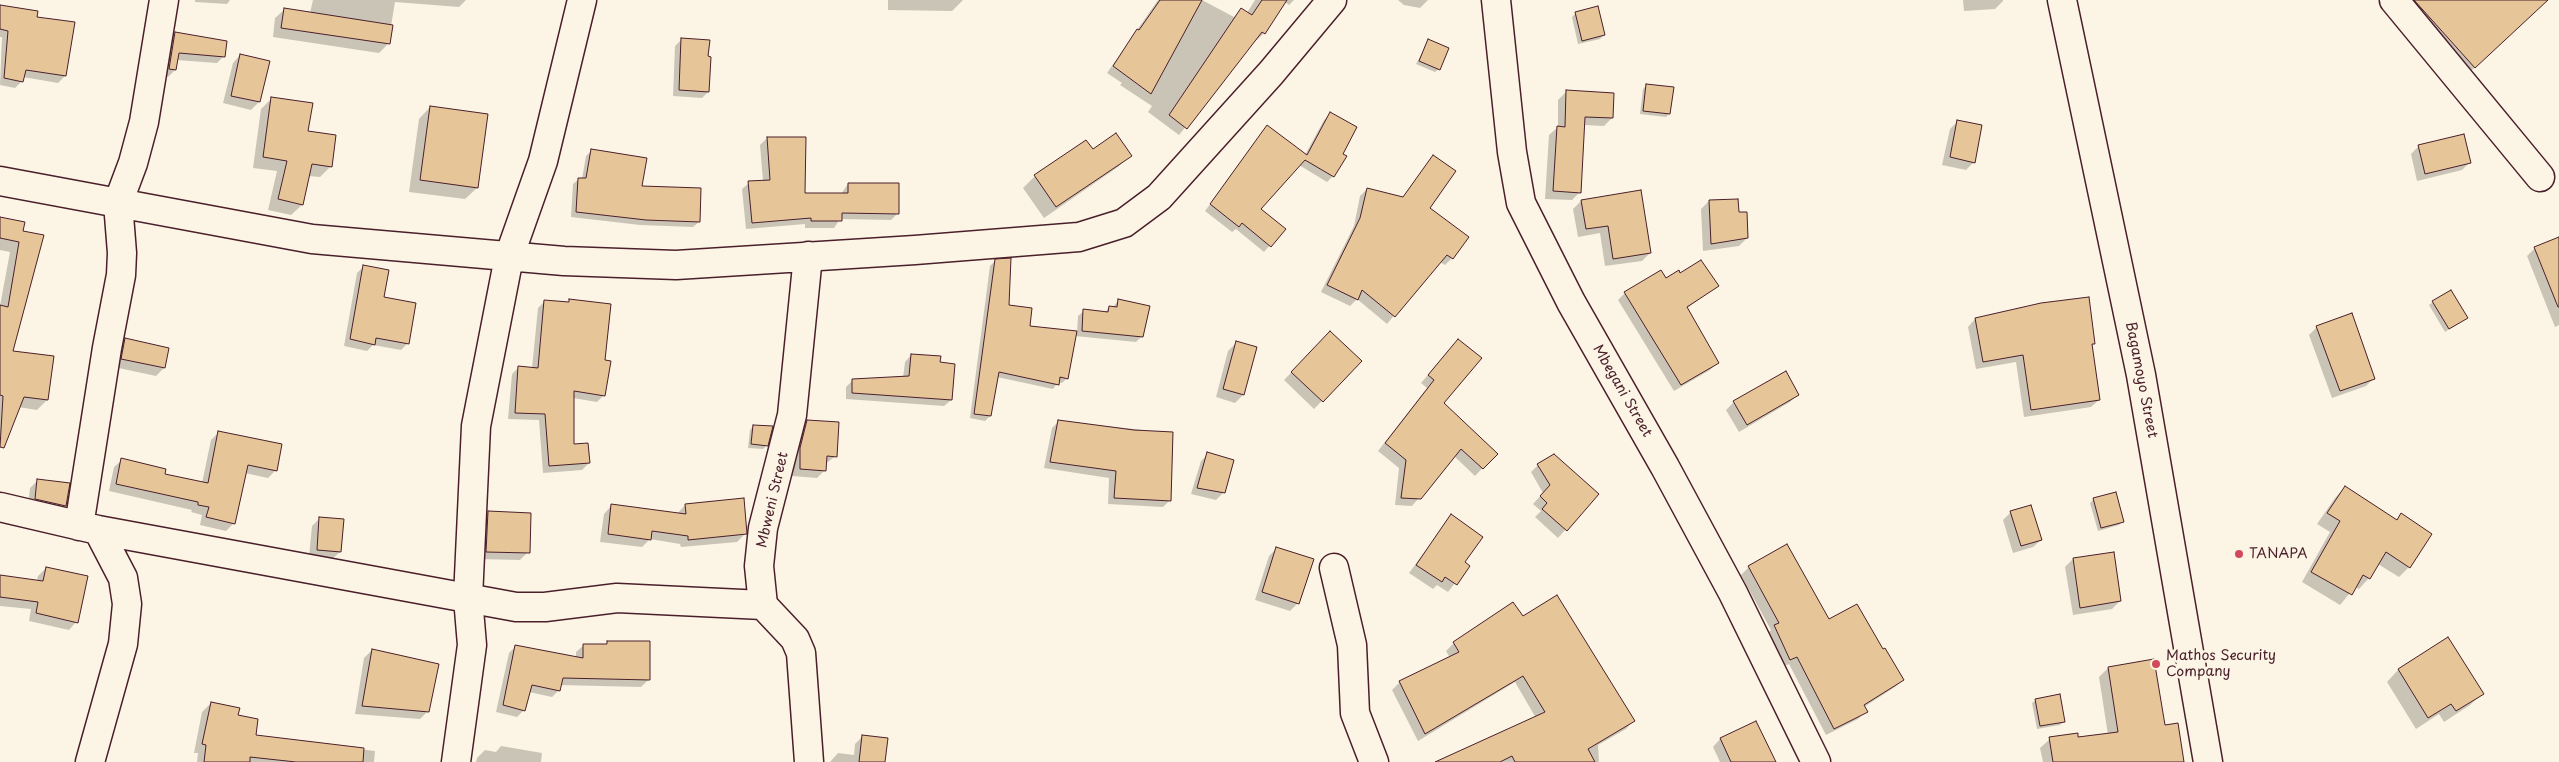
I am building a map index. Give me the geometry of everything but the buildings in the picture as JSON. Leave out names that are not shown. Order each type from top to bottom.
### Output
[{"type":"street","points":[[90,762],[123,644],[127,604],[123,578],[88,528],[107,348],[121,275],[122,253],[118,202],[133,163],[144,122],[164,0]]},
{"type":"street","points":[[456,762],[472,645],[468,598],[476,426],[509,257],[543,161],[582,0]]},
{"type":"street","points":[[0,181],[312,239],[509,257],[676,265],[1079,237],[1124,223],[1158,197],[1271,74],[1332,0]]},
{"type":"street","name":"Mbegani Street","points":[[1496,0],[1511,142],[1521,203],[1572,302],[1733,593],[1816,762]]},
{"type":"street","name":"Bagamoyo Street","points":[[2062,0],[2141,375],[2208,762]]},
{"type":"street","points":[[2394,0],[2540,177]]},
{"type":"street","name":"Mbweni Street","points":[[763,605],[759,566],[764,528],[792,415],[808,256]]},
{"type":"street","points":[[0,508],[88,528],[516,607],[545,607],[618,598],[763,605],[795,639],[801,653],[809,762]]},
{"type":"street","points":[[1334,568],[1352,645],[1355,713],[1374,762]]},
{"type":"place","name":"TANAPA","points":[[2239,554]]},
{"type":"place","name":"Mathos Security Company","points":[[2156,664]]}]
